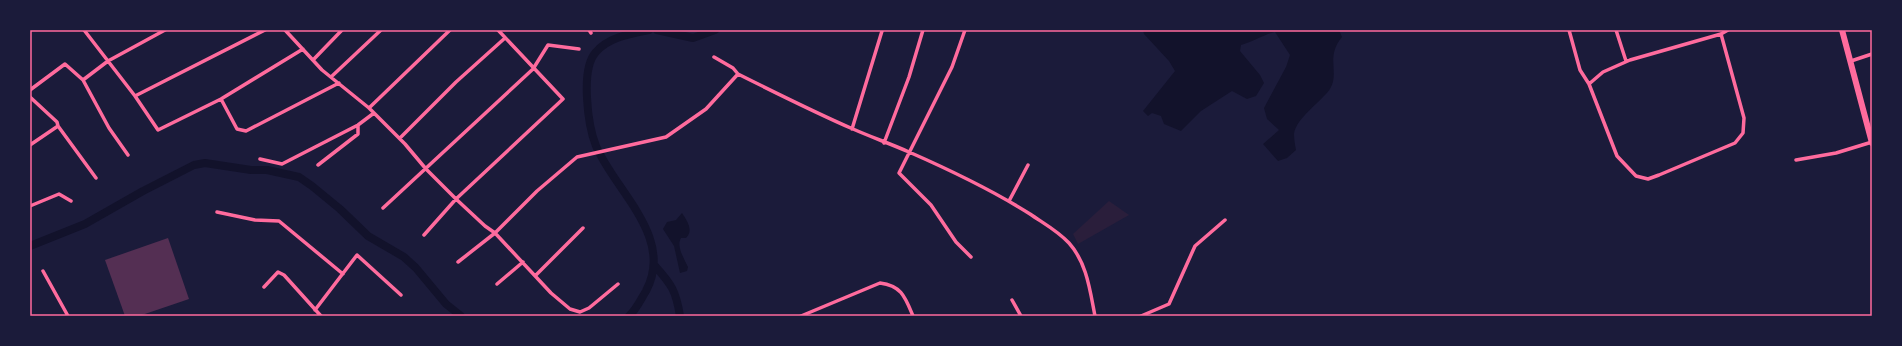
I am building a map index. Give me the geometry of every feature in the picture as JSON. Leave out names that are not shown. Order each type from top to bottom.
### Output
[{"type":"highway","points":[[1842,30],[1872,143]]},
{"type":"street","points":[[84,30],[135,96],[158,130],[221,99],[303,49]]},
{"type":"street","points":[[83,80],[108,61],[164,30]]},
{"type":"street","points":[[135,96],[265,30]]},
{"type":"street","points":[[285,30],[314,59],[322,70],[369,108],[400,138],[426,169],[485,226],[495,232],[551,293],[570,309],[580,312],[589,308],[618,284]]},
{"type":"street","points":[[314,59],[342,30]]},
{"type":"street","points":[[331,76],[381,30]]},
{"type":"street","points":[[369,108],[450,30]]},
{"type":"street","points":[[424,235],[456,199],[563,99],[498,30]]},
{"type":"street","points":[[884,142],[909,77],[923,30]]},
{"type":"street","points":[[964,30],[952,67],[908,151],[899,173],[930,205],[956,242],[971,257]]},
{"type":"street","points":[[1569,30],[1580,70],[1589,84],[1617,156],[1636,176],[1648,179],[1735,143],[1743,133],[1744,118],[1721,34]]},
{"type":"street","points":[[1616,30],[1626,61]]},
{"type":"street","points":[[1589,84],[1603,72],[1626,61],[1721,34],[1728,30]]},
{"type":"street","points":[[852,129],[882,31]]},
{"type":"street","points":[[400,138],[456,82],[505,38]]},
{"type":"street","points":[[383,208],[533,68],[548,45],[579,49]]},
{"type":"street","points":[[1851,61],[1872,54]]},
{"type":"street","points":[[714,57],[733,68],[738,74],[852,129],[908,151],[1009,201],[1054,230],[1070,243],[1081,261],[1088,278],[1095,316]]},
{"type":"street","points":[[30,90],[65,64],[83,80],[109,128],[128,155]]},
{"type":"street","points":[[458,262],[495,232],[537,191],[577,157],[666,137],[706,109],[738,74]]},
{"type":"street","points":[[221,99],[237,128],[246,132],[339,83]]},
{"type":"street","points":[[30,97],[57,122],[58,126],[96,178]]},
{"type":"street","points":[[260,159],[282,164],[358,125],[374,113]]},
{"type":"street","points":[[318,165],[358,134],[358,125]]},
{"type":"street","points":[[30,145],[58,126]]},
{"type":"street","points":[[1796,160],[1836,153],[1872,143]]},
{"type":"street","points":[[1009,201],[1028,165]]},
{"type":"street","points":[[30,206],[60,194],[70,201]]},
{"type":"street","points":[[217,212],[255,220],[279,221],[343,274]]},
{"type":"street","points":[[1141,316],[1169,304],[1196,246],[1225,220]]},
{"type":"street","points":[[536,275],[583,228]]},
{"type":"street","points":[[316,310],[357,255],[401,295]]},
{"type":"street","points":[[497,284],[523,262]]},
{"type":"street","points":[[43,271],[68,316]]},
{"type":"street","points":[[264,287],[278,272],[284,276],[321,316]]},
{"type":"street","points":[[801,316],[874,285],[880,284],[891,285],[901,292],[906,298],[913,316]]},
{"type":"street","points":[[1012,300],[1021,316]]},
{"type":"shaded area","points":[[1143,30],[1339,30],[1342,37],[1334,51],[1334,77],[1330,89],[1299,122],[1294,134],[1296,150],[1287,158],[1278,161],[1263,144],[1279,130],[1267,119],[1264,108],[1286,67],[1290,55],[1275,32],[1241,45],[1240,51],[1260,75],[1264,83],[1256,96],[1247,99],[1232,91],[1201,111],[1181,131],[1164,124],[1161,116],[1152,113],[1148,116],[1143,111],[1175,71],[1169,61],[1144,34]]},
{"type":"shaded area","points":[[1109,201],[1129,215],[1078,244],[1073,234]]},
{"type":"shaded area","points":[[682,213],[688,222],[690,229],[686,238],[681,238],[679,245],[688,267],[687,271],[680,273],[674,246],[663,229],[667,222],[676,220]]},
{"type":"building","points":[[168,238],[189,299],[139,316],[125,316],[105,260]]},
{"type":"waterway","points":[[629,316],[632,314],[646,291],[653,271],[653,252],[648,233],[639,215],[605,163],[596,146],[588,112],[587,84],[591,60],[601,47],[620,37],[649,30]]},
{"type":"waterway","points":[[657,30],[693,38],[715,30]]},
{"type":"waterway","points":[[30,246],[85,224],[143,191],[194,165],[205,163],[251,170],[267,170],[299,177],[312,186],[340,209],[368,236],[404,257],[416,268],[446,304],[461,316]]},
{"type":"waterway","points":[[655,266],[666,278],[675,294],[680,316]]}]
